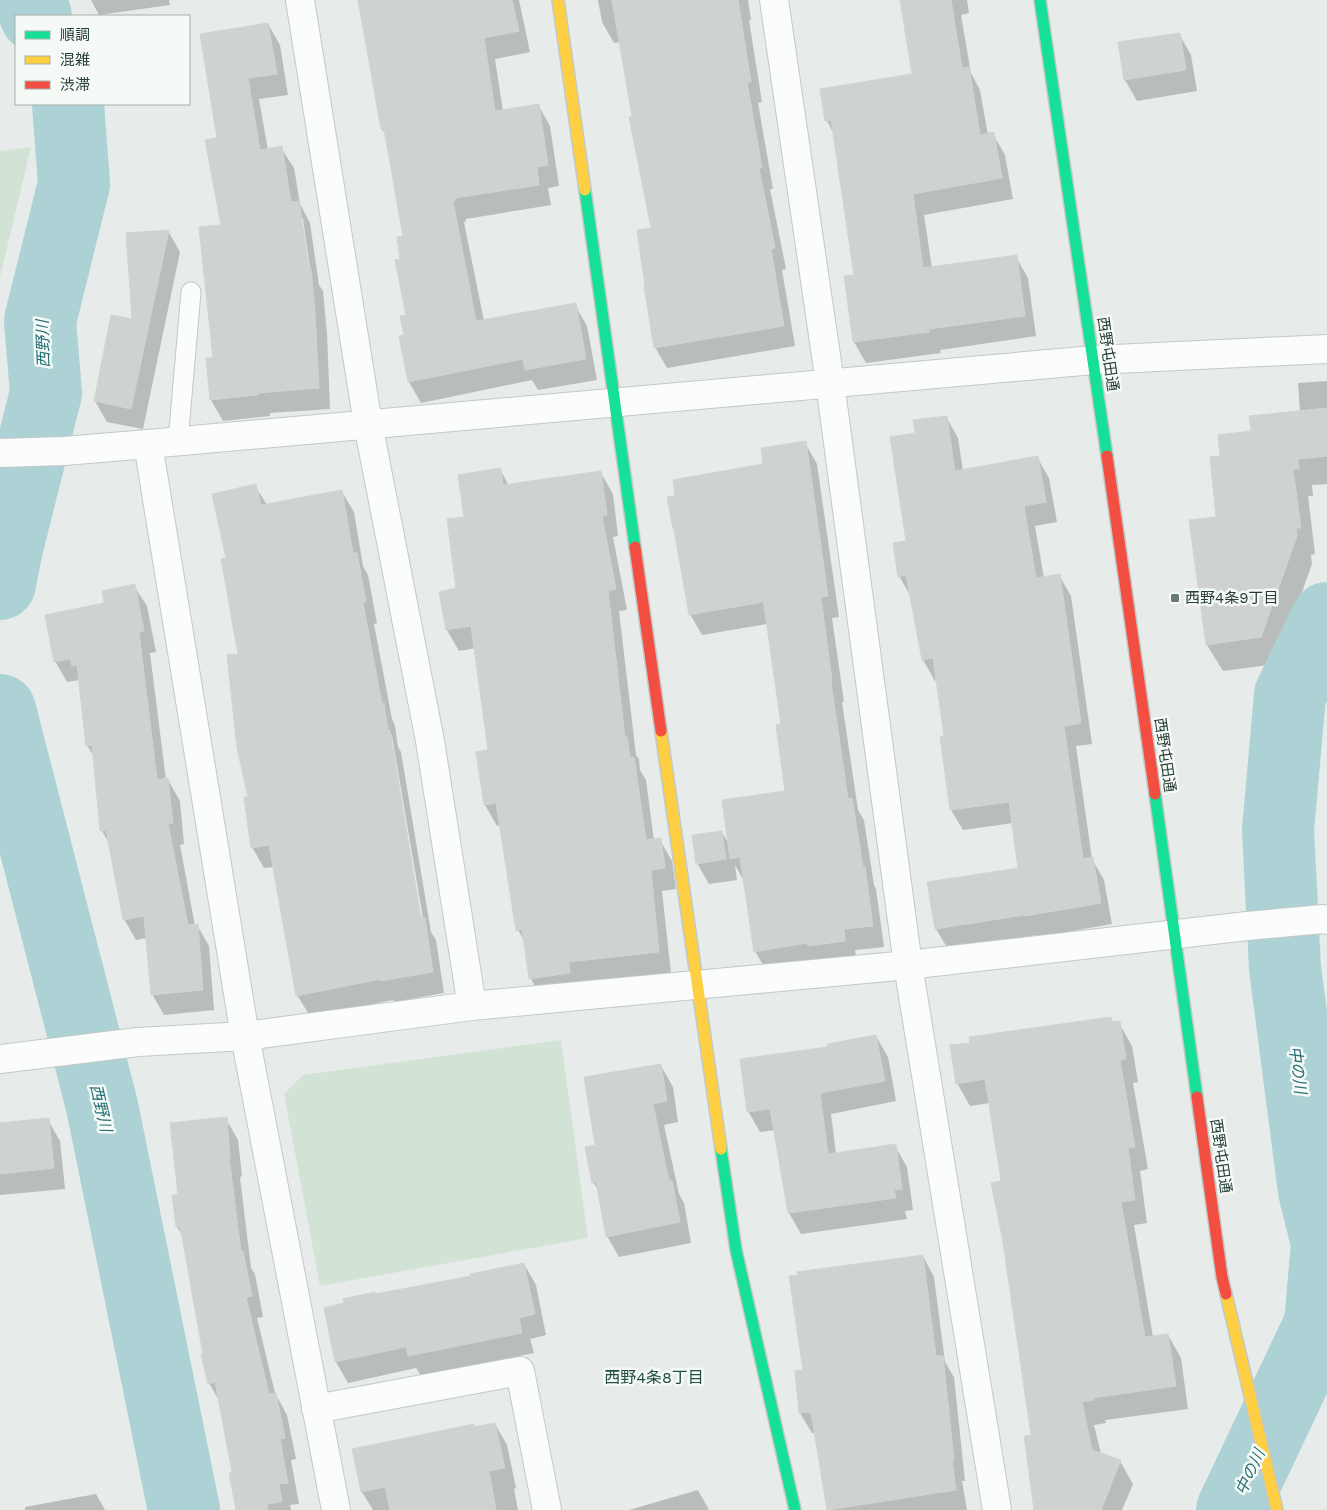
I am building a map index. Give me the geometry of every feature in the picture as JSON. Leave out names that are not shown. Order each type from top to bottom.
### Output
[{"type":"street","points":[[300,0],[368,424],[430,741],[472,1006]]},
{"type":"street","points":[[558,0],[736,1250],[796,1510]]},
{"type":"street","points":[[774,0],[830,383],[908,965],[997,1510]]},
{"type":"street","name":"西野屯田通","points":[[1040,0],[1094,360],[1222,1278],[1278,1510]]},
{"type":"street","points":[[0,453],[64,451],[148,444],[1094,360],[1327,349]]},
{"type":"street","points":[[148,444],[245,1036],[336,1510]]},
{"type":"street","points":[[0,1059],[138,1042],[245,1036],[472,1006],[908,965],[1247,926],[1325,920]]},
{"type":"street","points":[[316,1409],[520,1371],[547,1510]]},
{"type":"lane","points":[[178,441],[191,292]]},
{"type":"green space","points":[[31,147],[0,277],[0,151]]},
{"type":"green space","points":[[561,1040],[588,1238],[320,1286],[284,1094],[303,1075]]},
{"type":"building","points":[[358,0],[512,0],[519,31],[484,38],[495,111],[539,104],[548,165],[537,167],[539,185],[455,198],[455,201],[453,201],[476,321],[576,303],[586,359],[525,370],[523,359],[408,382],[399,336],[404,335],[400,316],[406,315],[395,260],[400,259],[397,237],[403,236],[384,129],[381,129]]},
{"type":"building","points":[[612,0],[738,0],[751,82],[747,82],[762,168],[759,168],[775,248],[771,249],[784,326],[654,348],[637,230],[651,228],[629,117],[632,117]]},
{"type":"building","points":[[900,0],[951,0],[962,68],[969,67],[980,135],[994,132],[1002,178],[913,194],[923,268],[1017,255],[1025,316],[853,342],[844,276],[854,275],[831,120],[825,121],[820,89],[912,74]]},
{"type":"building","points":[[268,23],[277,74],[248,78],[260,150],[282,146],[291,202],[299,201],[309,269],[311,269],[319,388],[258,393],[258,395],[210,400],[206,358],[213,358],[199,227],[221,225],[205,140],[217,138],[200,34]]},
{"type":"building","points":[[1180,33],[1186,70],[1124,80],[1118,42]]},
{"type":"building","points":[[169,230],[131,409],[94,401],[111,315],[132,319],[126,233]]},
{"type":"building","points":[[1327,408],[1327,456],[1298,459],[1299,469],[1293,469],[1301,528],[1296,528],[1297,536],[1261,637],[1206,645],[1189,520],[1216,517],[1210,457],[1220,456],[1218,435],[1251,431],[1249,416]]},
{"type":"building","points":[[947,416],[955,471],[1038,456],[1046,502],[1024,506],[1036,578],[1060,574],[1081,723],[1064,726],[1083,859],[1093,857],[1101,903],[935,929],[927,882],[1018,868],[1009,802],[950,810],[940,737],[944,736],[933,658],[922,660],[906,575],[898,577],[893,543],[906,541],[890,437],[915,433],[913,420]]},
{"type":"building","points":[[806,441],[828,596],[821,597],[831,682],[848,799],[852,798],[863,867],[865,867],[873,926],[844,929],[845,941],[808,946],[808,943],[754,952],[740,857],[730,859],[722,800],[785,791],[776,725],[781,724],[764,606],[763,602],[689,615],[667,497],[675,496],[673,480],[763,464],[761,448]]},
{"type":"building","points":[[501,468],[503,485],[601,471],[607,515],[602,516],[616,589],[608,591],[625,737],[627,737],[630,758],[634,757],[646,840],[661,838],[665,868],[651,870],[659,952],[569,962],[570,973],[529,979],[522,929],[516,931],[496,803],[484,805],[476,752],[488,750],[471,626],[446,630],[439,592],[456,588],[447,519],[464,517],[458,475]]},
{"type":"building","points":[[256,484],[261,505],[342,490],[353,553],[357,553],[366,602],[363,603],[382,704],[384,703],[388,730],[390,730],[421,918],[425,918],[433,972],[381,981],[381,979],[296,996],[269,845],[251,848],[244,797],[248,797],[237,748],[227,655],[238,654],[221,559],[226,558],[212,494]]},
{"type":"building","points":[[135,584],[144,631],[139,632],[157,780],[168,778],[173,823],[168,824],[188,925],[198,924],[203,990],[151,995],[144,916],[123,920],[106,830],[100,831],[92,745],[86,746],[77,665],[72,666],[70,659],[54,662],[45,615],[104,603],[102,591]]},
{"type":"building","points":[[722,831],[726,859],[696,864],[692,835]]},
{"type":"building","points":[[1111,1017],[1112,1022],[1120,1021],[1126,1059],[1120,1060],[1135,1147],[1128,1148],[1135,1200],[1121,1202],[1145,1337],[1168,1334],[1176,1386],[1093,1398],[1094,1400],[1082,1402],[1092,1450],[1121,1460],[1101,1510],[1034,1510],[1024,1436],[1031,1435],[1002,1236],[991,1183],[1001,1181],[985,1079],[956,1084],[950,1045],[970,1043],[969,1037]]},
{"type":"building","points":[[876,1035],[885,1081],[820,1093],[828,1154],[896,1144],[902,1189],[894,1190],[896,1198],[788,1213],[770,1109],[747,1112],[740,1059],[827,1047],[827,1044]]},
{"type":"building","points":[[661,1064],[667,1101],[653,1104],[669,1181],[672,1181],[680,1222],[606,1237],[596,1182],[592,1183],[585,1147],[595,1145],[584,1077]]},
{"type":"building","points":[[227,1117],[229,1156],[241,1252],[243,1251],[252,1296],[246,1297],[269,1394],[276,1393],[285,1438],[280,1439],[288,1483],[279,1484],[282,1502],[267,1504],[268,1510],[236,1510],[229,1473],[232,1472],[215,1382],[208,1384],[201,1354],[203,1354],[180,1226],[176,1227],[172,1195],[178,1194],[170,1123]]},
{"type":"building","points":[[49,1118],[54,1168],[0,1174],[0,1123]]},
{"type":"building","points":[[923,1255],[936,1356],[943,1356],[956,1490],[827,1510],[811,1412],[799,1413],[795,1371],[803,1370],[789,1276],[798,1275],[797,1272]]},
{"type":"building","points":[[524,1263],[535,1314],[519,1318],[522,1333],[408,1356],[406,1347],[335,1362],[324,1308],[344,1303],[343,1299],[471,1276],[470,1274]]},
{"type":"building","points":[[495,1423],[505,1468],[489,1471],[496,1510],[390,1510],[385,1487],[361,1492],[352,1449],[474,1424],[474,1427]]},
{"type":"waterway","name":"西野川","points":[[29,0],[36,15]]},
{"type":"waterway","name":"西野川","points":[[0,584],[7,548],[46,393],[40,321],[74,184],[68,105]]},
{"type":"waterway","name":"中の川","points":[[1232,1510],[1320,1324],[1327,1243],[1314,1191],[1285,968],[1278,830],[1290,695],[1327,618]]},
{"type":"waterway","name":"西野川","points":[[0,710],[102,1106],[184,1510]]},
{"type":"traffic: fast","points":[[1040,0],[1107,456]]},
{"type":"traffic: fast","points":[[585,190],[635,547]]},
{"type":"traffic: fast","points":[[1155,794],[1197,1097]]},
{"type":"traffic: fast","points":[[721,1149],[736,1250],[795,1510]]},
{"type":"traffic: slow","points":[[558,0],[585,190]]},
{"type":"traffic: slow","points":[[661,731],[721,1149]]},
{"type":"traffic: slow","points":[[1226,1294],[1277,1510]]},
{"type":"traffic: jam","points":[[1107,456],[1155,794]]},
{"type":"traffic: jam","points":[[635,547],[661,731]]},
{"type":"traffic: jam","points":[[1197,1097],[1226,1294]]},
{"type":"place","name":"西野4条9丁目","points":[[1175,598]]},
{"type":"district","name":"西野4条8丁目","points":[[654,1377]]}]
